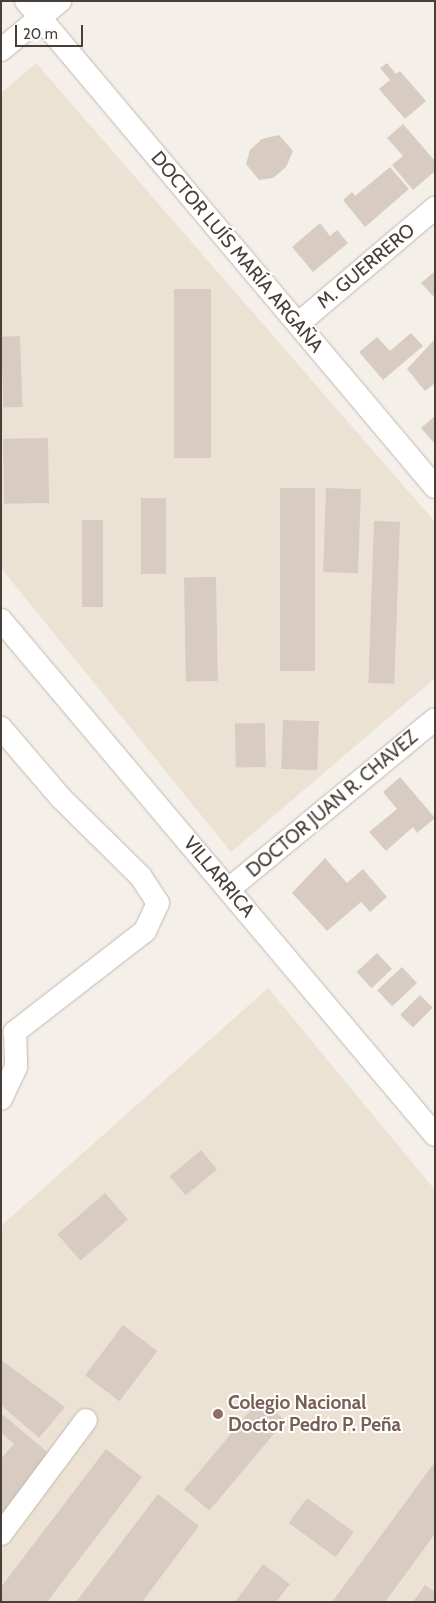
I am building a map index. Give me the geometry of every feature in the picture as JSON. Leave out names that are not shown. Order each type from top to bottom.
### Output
[{"type":"street","points":[[1,50],[33,10],[60,1]]},
{"type":"street","name":"DOCTOR LUÍS MARÍA ARGAÑA","points":[[33,10],[435,486]]},
{"type":"street","name":"M. GUERRERO","points":[[298,324],[435,208]]},
{"type":"street","name":"VILLARRICA","points":[[1,620],[435,1135]]},
{"type":"street","name":"DOCTOR JUAN R. CHAVEZ","points":[[229,889],[435,719]]},
{"type":"street","points":[[1,728],[61,798],[141,878],[158,903],[145,931],[16,1032],[16,1067],[1,1099]]},
{"type":"street","points":[[1,1534],[86,1420]]},
{"type":"shaded area","points":[[36,63],[435,522],[435,678],[231,852],[1,568],[1,93]]},
{"type":"shaded area","name":"Colegio Nacional Doctor Pedro P. Peña","points":[[268,988],[435,1190],[435,1602],[1,1602],[1,1226]]},
{"type":"building","points":[[387,63],[396,74],[400,71],[426,101],[405,119],[379,89],[390,80],[380,68]]},
{"type":"building","points":[[403,124],[435,161],[435,171],[413,190],[392,165],[403,156],[387,138]]},
{"type":"building","points":[[279,135],[293,151],[286,167],[273,178],[259,180],[246,164],[250,150],[262,139]]},
{"type":"building","points":[[390,167],[409,189],[365,227],[343,200],[352,192],[355,196]]},
{"type":"building","points":[[320,223],[330,236],[337,230],[348,243],[313,272],[292,247]]},
{"type":"building","points":[[435,271],[435,294],[433,296],[421,283]]},
{"type":"building","points":[[174,289],[211,289],[211,458],[174,458]]},
{"type":"building","points":[[411,333],[423,346],[383,380],[359,352],[377,337],[390,351]]},
{"type":"building","points":[[20,336],[22,407],[3,408],[1,337]]},
{"type":"building","points":[[435,339],[435,383],[425,391],[407,369]]},
{"type":"building","points":[[435,416],[435,444],[421,428]]},
{"type":"building","points":[[48,438],[49,503],[4,504],[3,439]]},
{"type":"building","points":[[280,488],[315,488],[315,671],[280,671]]},
{"type":"building","points":[[326,488],[361,489],[358,573],[323,572]]},
{"type":"building","points":[[141,498],[166,498],[166,574],[141,574]]},
{"type":"building","points":[[82,520],[103,520],[103,607],[82,607]]},
{"type":"building","points":[[374,521],[400,522],[394,684],[368,683]]},
{"type":"building","points":[[216,577],[218,681],[186,682],[184,578]]},
{"type":"building","points":[[283,720],[319,721],[317,770],[281,769]]},
{"type":"building","points":[[265,723],[266,767],[236,768],[235,724]]},
{"type":"building","points":[[400,777],[435,818],[417,833],[413,827],[386,851],[369,832],[397,809],[383,792]]},
{"type":"building","points":[[325,858],[347,883],[363,869],[387,897],[370,912],[361,902],[327,931],[292,893]]},
{"type":"building","points":[[377,953],[392,969],[372,988],[357,972]]},
{"type":"building","points":[[402,967],[417,983],[392,1006],[377,990]]},
{"type":"building","points":[[420,995],[433,1008],[413,1028],[400,1015]]},
{"type":"building","points":[[201,1150],[217,1169],[186,1196],[170,1176]]},
{"type":"building","points":[[105,1193],[128,1219],[80,1261],[57,1234]]},
{"type":"building","points":[[123,1325],[157,1351],[119,1401],[85,1375]]},
{"type":"building","points":[[1,1360],[65,1407],[39,1438],[1,1405]]},
{"type":"building","points":[[260,1399],[285,1420],[209,1511],[184,1489]]},
{"type":"building","points":[[1,1413],[52,1456],[1,1516],[1,1459],[14,1444],[1,1433]]},
{"type":"building","points":[[106,1449],[142,1477],[47,1602],[1,1602],[1,1587]]},
{"type":"building","points":[[435,1462],[435,1534],[385,1602],[332,1602]]},
{"type":"building","points":[[158,1494],[199,1526],[142,1602],[76,1602]]},
{"type":"building","points":[[307,1498],[354,1532],[336,1557],[289,1523]]},
{"type":"building","points":[[263,1564],[290,1584],[276,1602],[235,1602]]},
{"type":"building","points":[[425,1585],[435,1592],[435,1602],[413,1602]]},
{"type":"place","name":"Colegio Nacional Doctor Pedro P. Peña","points":[[218,1414]]}]
